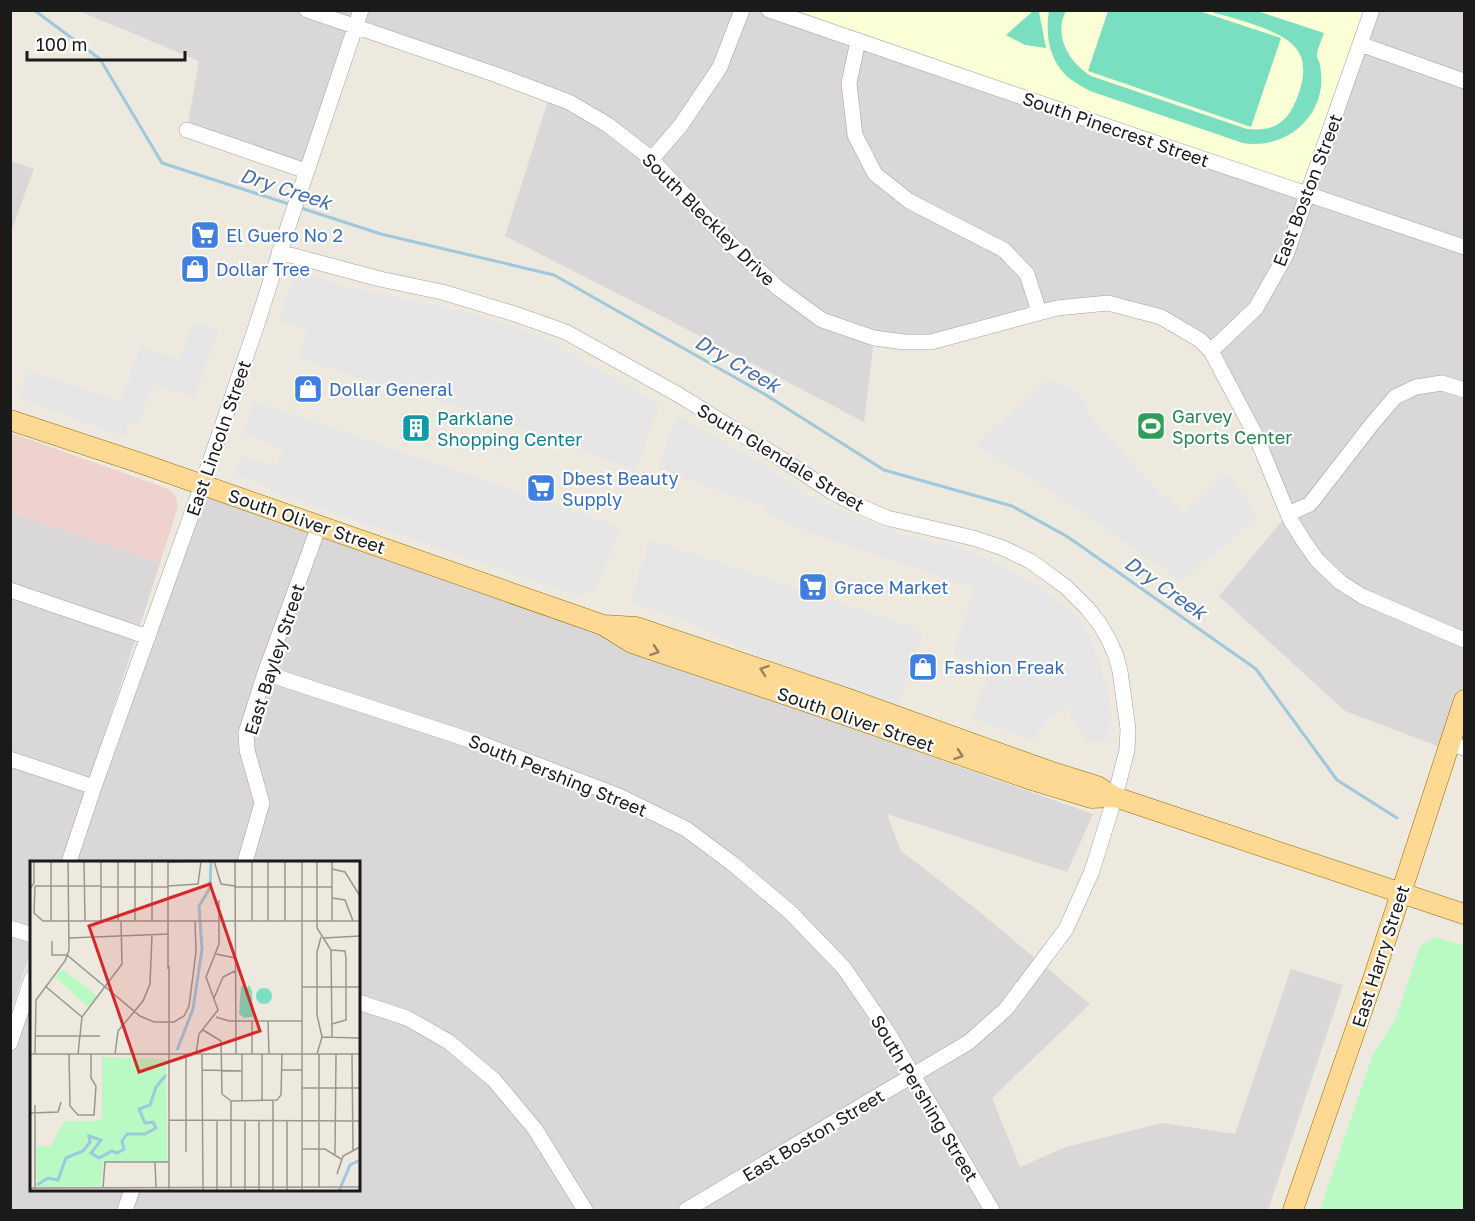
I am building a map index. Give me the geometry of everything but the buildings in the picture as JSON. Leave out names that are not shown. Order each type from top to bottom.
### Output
[{"type":"main road","name":"South Oliver Street","points":[[10,420],[603,625],[632,643],[1032,780],[1091,798],[1115,797],[1464,914]]},
{"type":"main road","name":"East Harry Street","points":[[1293,1210],[1401,892],[1457,746],[1464,700]]},
{"type":"street","name":"South Bleckley Drive","points":[[307,10],[570,102],[608,125],[651,160],[738,251],[778,288],[822,320],[874,338],[904,342],[932,342],[1057,308],[1108,303],[1161,317],[1200,340],[1211,351],[1256,436],[1288,514],[1317,560],[1340,582],[1362,596],[1464,640]]},
{"type":"street","name":"East Lincoln Street","points":[[69,861],[202,485],[361,10]]},
{"type":"street","points":[[651,160],[681,125],[720,67],[742,10]]},
{"type":"street","name":"South Pinecrest Street","points":[[769,10],[1464,247]]},
{"type":"street","name":"East Boston Street","points":[[1211,351],[1256,308],[1286,255],[1372,10]]},
{"type":"street","points":[[858,41],[849,83],[855,135],[875,174],[909,201],[1004,250],[1028,274],[1039,312]]},
{"type":"street","points":[[1360,44],[1464,81]]},
{"type":"street","points":[[187,130],[306,171]]},
{"type":"street","name":"South Glendale Street","points":[[279,252],[380,279],[442,292],[566,332],[679,395],[832,492],[857,505],[887,518],[974,538],[1030,561],[1066,587],[1087,608],[1099,622],[1116,656],[1128,729],[1127,750],[1115,797]]},
{"type":"street","points":[[1288,514],[1310,504],[1395,397],[1416,387],[1442,383],[1464,390]]},
{"type":"street","name":"East Bayley Street","points":[[244,861],[262,803],[247,750],[246,733],[265,673],[319,525]]},
{"type":"street","points":[[10,590],[148,637]]},
{"type":"street","name":"South Pershing Street","points":[[265,673],[496,749],[619,796],[686,829],[733,864],[790,912],[838,961],[883,1025],[992,1210]]},
{"type":"street","points":[[10,759],[94,787]]},
{"type":"street","name":"East Boston Street","points":[[686,1210],[969,1042],[1006,1009],[1066,929],[1092,871],[1115,797]]},
{"type":"street","points":[[10,928],[30,934]]},
{"type":"street","points":[[10,1043],[30,984]]},
{"type":"street","points":[[360,1003],[407,1018],[449,1042],[494,1080],[535,1128],[585,1210]]},
{"type":"street","points":[[125,1210],[132,1191]]},
{"type":"shaded area","points":[[361,10],[773,11],[1307,193],[1371,11],[1464,11],[1464,702],[1448,750],[1345,711],[1219,596],[1288,514],[1211,351],[1121,306],[1057,308],[935,348],[874,338],[864,422],[505,236],[550,95],[355,27]]},
{"type":"shaded area","points":[[79,11],[359,11],[306,171],[187,130],[199,61]]},
{"type":"shaded area","points":[[798,11],[1364,11],[1309,173],[1304,181],[1298,184]]},
{"type":"shaded area","points":[[10,161],[34,169],[11,231]]},
{"type":"shaded area","points":[[296,270],[346,287],[471,313],[540,336],[659,404],[636,470],[390,383],[389,387],[299,358],[308,330],[279,321]]},
{"type":"shaded area","points":[[193,322],[218,330],[195,397],[152,384],[139,424],[129,422],[125,437],[19,398],[28,371],[121,401],[140,346],[180,360]]},
{"type":"shaded area","points":[[1048,380],[1072,389],[1088,405],[1084,409],[1164,499],[1168,496],[1183,514],[1227,473],[1258,516],[1182,581],[1051,491],[976,445]]},
{"type":"shaded area","points":[[253,401],[620,527],[597,588],[579,596],[269,490],[270,486],[235,475],[242,457],[277,467],[283,449],[244,434]]},
{"type":"shaded area","points":[[678,415],[773,471],[807,496],[904,535],[961,549],[1007,568],[1045,591],[1078,617],[1094,647],[1107,686],[1112,724],[1105,742],[1087,742],[1071,717],[1072,704],[1046,720],[1033,740],[972,719],[989,671],[986,665],[954,655],[974,588],[811,533],[764,512],[766,507],[658,469]]},
{"type":"shaded area","points":[[11,433],[172,492],[178,506],[160,563],[11,512]]},
{"type":"shaded area","points":[[202,485],[853,729],[1093,814],[1067,872],[887,814],[901,851],[975,908],[1090,1004],[992,1098],[1020,1167],[1066,1147],[1162,1123],[1235,1134],[1291,969],[1343,985],[1268,1210],[10,1210],[11,1047],[30,988],[30,1191],[360,1191],[360,861],[73,861]]},
{"type":"shaded area","points":[[11,512],[160,563],[62,861],[30,861],[30,953],[11,1011]]},
{"type":"shaded area","points":[[650,540],[918,629],[916,635],[922,636],[898,705],[759,657],[696,625],[633,603],[631,597]]},
{"type":"green space","points":[[1033,11],[1039,12],[1046,48],[1025,45],[1006,35]]},
{"type":"green space","points":[[1049,11],[1066,11],[1061,29],[1065,48],[1076,64],[1091,76],[1247,129],[1270,128],[1286,117],[1291,111],[1300,88],[1303,64],[1294,46],[1278,34],[1209,11],[1257,11],[1324,33],[1317,53],[1321,79],[1318,101],[1312,113],[1294,132],[1270,142],[1243,143],[1090,91],[1074,82],[1057,64],[1050,47]]},
{"type":"green space","points":[[1108,11],[1199,11],[1281,38],[1251,127],[1088,71]]},
{"type":"green space","points":[[1435,937],[1464,946],[1464,1210],[1320,1210],[1373,1054],[1395,1020],[1420,946]]},
{"type":"waterway","name":"Dry Creek","points":[[34,10],[100,59],[162,163],[292,205]]},
{"type":"waterway","name":"Dry Creek","points":[[301,208],[381,234],[554,275],[766,395],[884,470],[1012,506],[1068,537],[1256,669],[1337,780],[1397,818]]},
{"type":"place","name":"El Guero No 2","points":[[205,235]]},
{"type":"place","name":"Dollar Tree","points":[[195,269]]},
{"type":"place","name":"Dollar General","points":[[308,389]]},
{"type":"place","name":"Garvey Sports Center","points":[[1151,426]]},
{"type":"place","name":"Parklane Shopping Center","points":[[416,428]]},
{"type":"place","name":"Dbest Beauty Supply","points":[[541,488]]},
{"type":"place","name":"Grace Market","points":[[813,587]]},
{"type":"place","name":"Fashion Freak","points":[[923,667]]}]
